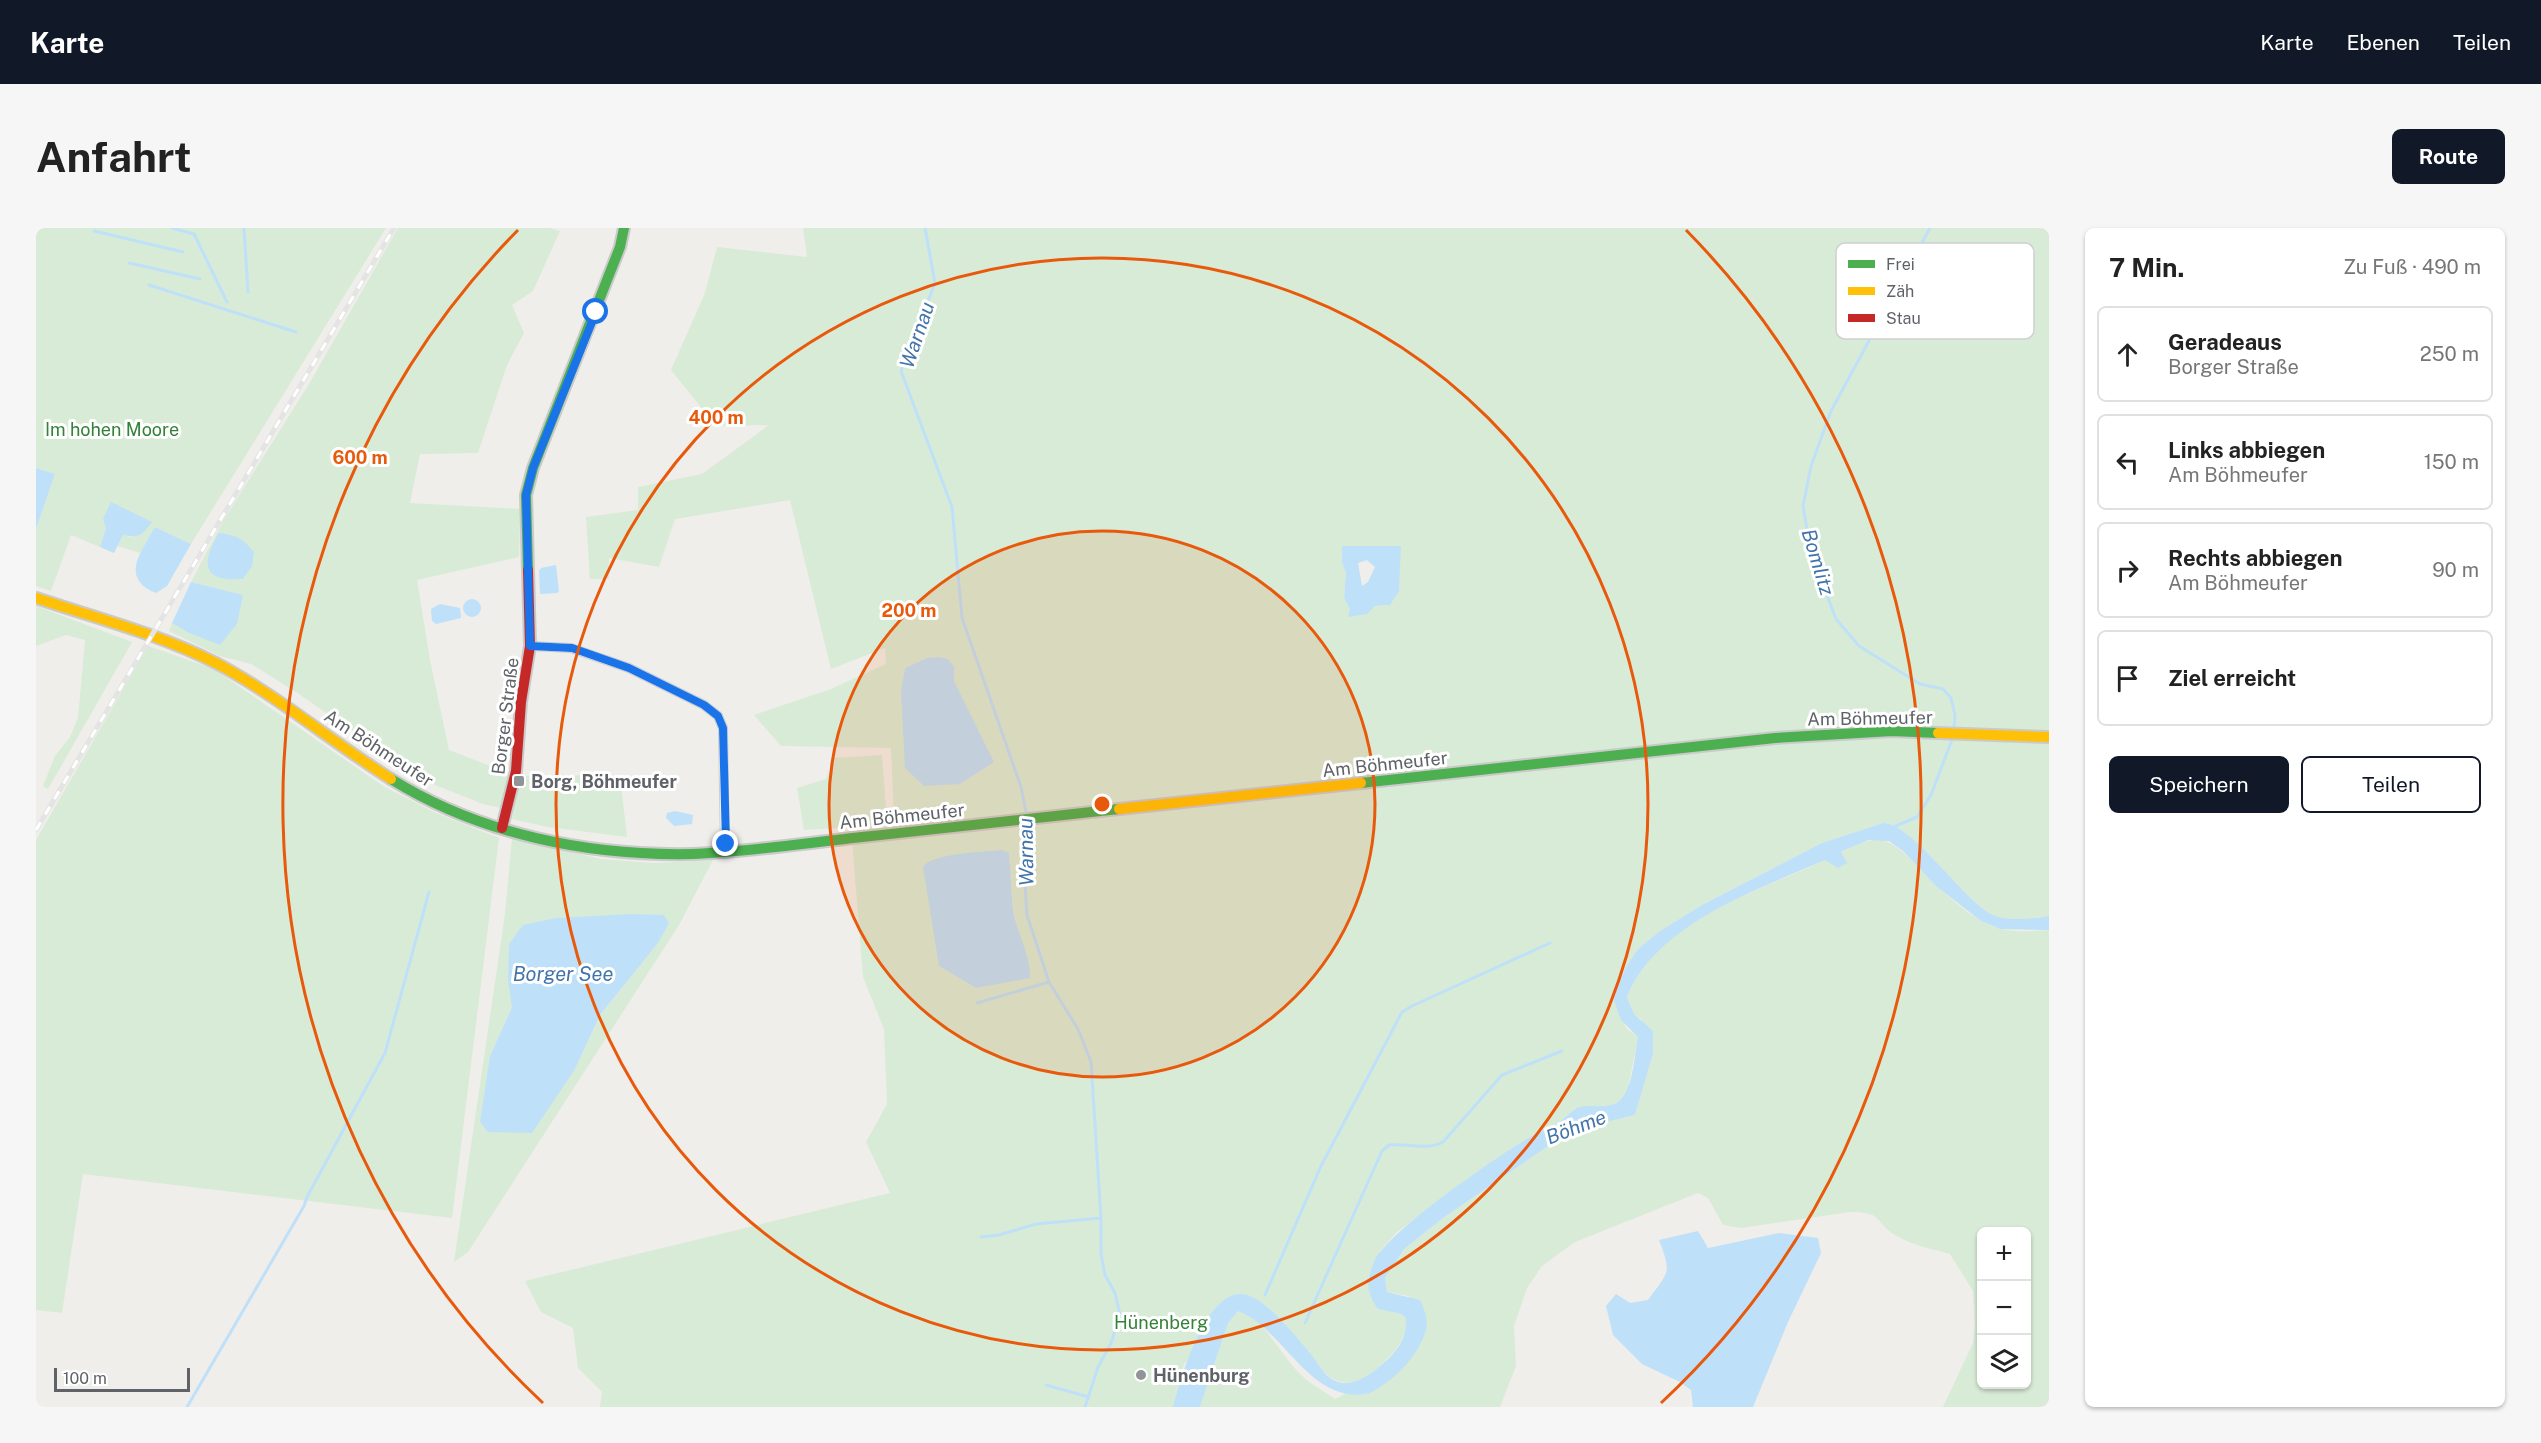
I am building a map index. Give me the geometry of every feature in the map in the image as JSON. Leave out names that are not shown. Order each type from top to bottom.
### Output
[{"type":"street","name":"Borger Straße","points":[[502,828],[516,771],[521,702],[530,646],[526,495],[533,468],[620,247],[624,228]]},
{"type":"street","name":"Am Böhmeufer","points":[[36,598],[170,644],[214,663],[270,695],[403,786],[448,808],[502,828],[554,842],[626,853],[670,855],[725,852],[1775,738],[1892,731],[2049,737]]},
{"type":"street","points":[[530,646],[572,648],[629,668],[704,705],[718,716],[723,728],[725,852]]},
{"type":"green space","name":"Im hohen Moore","points":[[36,228],[386,228],[191,544],[155,527],[140,553],[118,546],[123,535],[136,538],[106,528],[100,547],[71,535],[51,591],[36,586],[36,529],[55,474],[36,468]]},
{"type":"green space","points":[[398,228],[550,228],[560,231],[533,291],[512,305],[524,333],[507,365],[478,453],[420,454],[410,503],[520,509],[519,557],[417,580],[430,660],[449,750],[511,774],[501,808],[483,804],[425,781],[296,692],[251,664],[220,656],[169,631],[172,623],[187,632],[242,595],[191,582],[223,521],[309,384]]},
{"type":"green space","name":"Hünenberg","points":[[803,228],[2049,228],[2049,916],[2010,919],[1989,913],[1964,892],[1907,834],[1894,826],[1883,823],[1822,843],[1702,905],[1660,931],[1638,949],[1626,967],[1613,997],[1626,1028],[1638,1037],[1628,1088],[1620,1100],[1613,1105],[1576,1108],[1559,1122],[1494,1161],[1397,1232],[1380,1251],[1378,1309],[1401,1314],[1407,1318],[1405,1332],[1400,1344],[1387,1359],[1374,1371],[1358,1380],[1346,1383],[1327,1374],[1283,1323],[1248,1295],[1184,1364],[1173,1407],[600,1407],[602,1392],[578,1368],[573,1328],[541,1312],[525,1281],[890,1193],[866,1142],[887,1104],[884,1029],[863,977],[851,827],[804,830],[797,788],[826,779],[834,758],[882,755],[887,822],[894,822],[891,748],[781,746],[754,715],[831,689],[886,664],[885,648],[831,669],[790,500],[675,519],[659,567],[609,558],[609,579],[590,579],[586,517],[638,510],[638,487],[702,474],[769,425],[716,426],[671,370],[705,293],[717,247],[807,257]],"holes":[[[1342,546],[1401,546],[1390,605],[1350,609],[1344,598],[1346,573]],[[927,658],[954,667],[954,681],[901,691],[905,668]],[[1009,853],[1013,909],[1030,977],[976,988],[939,966]]]},
{"type":"green space","points":[[36,606],[132,642],[48,789],[43,786],[55,756],[70,737],[78,718],[85,640],[66,635],[36,646]]},
{"type":"green space","points":[[148,646],[214,669],[383,786],[436,813],[499,838],[452,1218],[83,1174],[62,1313],[36,1310],[36,840]]},
{"type":"green space","points":[[620,775],[627,837],[548,827],[512,819],[521,776]]},
{"type":"green space","points":[[512,838],[601,859],[654,863],[713,860],[679,925],[468,1252],[454,1262],[505,914]],"holes":[[[658,943],[600,1015],[575,1069],[490,1056],[512,1007]]]},
{"type":"green space","points":[[1878,839],[1885,841],[1897,847],[1957,904],[1978,919],[2010,931],[2049,930],[2049,1407],[1943,1407],[1973,1343],[1975,1323],[1973,1291],[1950,1254],[1901,1238],[1888,1230],[1877,1218],[1861,1212],[1741,1228],[1723,1225],[1708,1198],[1698,1193],[1575,1242],[1542,1266],[1527,1288],[1514,1326],[1516,1366],[1500,1407],[1200,1407],[1228,1322],[1238,1310],[1265,1330],[1304,1378],[1335,1399],[1412,1358],[1409,1296],[1387,1292],[1385,1278],[1404,1249],[1443,1218],[1570,1131],[1635,1115],[1653,1054],[1641,1019],[1634,1014],[1627,997],[1641,972],[1659,950],[1680,932],[1731,902],[1851,847]]},
{"type":"water","points":[[36,468],[55,474],[36,529]]},
{"type":"water","points":[[111,502],[152,522],[140,535],[123,535],[114,553],[100,547],[106,528],[103,519]]},
{"type":"water","points":[[155,527],[191,544],[167,586],[156,593],[138,580],[136,572],[139,555]]},
{"type":"water","points":[[219,533],[239,538],[254,552],[252,566],[243,579],[220,577],[209,569],[209,554]]},
{"type":"water","points":[[1342,546],[1401,546],[1399,591],[1390,605],[1375,606],[1367,614],[1348,617],[1350,609],[1344,598],[1346,573],[1342,562]],"holes":[[[1367,560],[1375,567],[1368,582],[1362,586],[1358,563]]]},
{"type":"water","points":[[556,565],[559,591],[540,594],[539,571],[541,568]]},
{"type":"water","points":[[191,582],[243,595],[237,624],[220,645],[187,632],[172,623]]},
{"type":"water","points":[[472,599],[478,602],[481,608],[478,614],[472,617],[466,614],[463,608],[466,602]]},
{"type":"water","points":[[440,604],[460,608],[461,618],[436,624],[432,621],[431,609]]},
{"type":"water","points":[[927,658],[948,659],[954,667],[954,681],[994,762],[960,784],[924,786],[905,768],[901,691],[905,668]]},
{"type":"water","points":[[675,811],[693,815],[692,824],[674,826],[666,818],[667,813]]},
{"type":"water","name":"Böhme","points":[[1883,823],[1894,826],[1907,834],[1964,892],[1989,913],[2010,919],[2049,916],[2049,930],[2000,929],[1981,921],[1936,886],[1903,851],[1889,841],[1869,840],[1844,850],[1841,852],[1847,863],[1838,868],[1825,860],[1740,897],[1712,912],[1685,929],[1661,949],[1641,971],[1627,997],[1634,1014],[1653,1031],[1653,1054],[1635,1115],[1570,1131],[1443,1218],[1404,1249],[1385,1278],[1387,1292],[1420,1300],[1427,1320],[1424,1336],[1408,1363],[1384,1385],[1370,1393],[1349,1394],[1331,1389],[1314,1378],[1255,1320],[1238,1311],[1228,1323],[1200,1407],[1173,1407],[1189,1356],[1198,1336],[1208,1318],[1220,1304],[1233,1295],[1247,1295],[1264,1304],[1289,1329],[1324,1371],[1337,1382],[1349,1383],[1377,1369],[1399,1346],[1406,1324],[1406,1318],[1401,1314],[1378,1309],[1369,1292],[1371,1269],[1383,1249],[1443,1196],[1512,1149],[1577,1108],[1611,1105],[1617,1103],[1625,1093],[1631,1078],[1638,1037],[1621,1020],[1613,997],[1626,967],[1638,949],[1660,931],[1702,905],[1822,843]]},
{"type":"water","points":[[1002,850],[1009,853],[1013,909],[1029,963],[1030,978],[976,988],[939,966],[923,867],[928,862],[947,856]]},
{"type":"water","name":"Borger See","points":[[631,914],[664,915],[669,923],[658,943],[600,1015],[575,1069],[532,1133],[488,1132],[480,1122],[490,1056],[512,1007],[508,980],[509,944],[523,925],[556,918]]},
{"type":"water","points":[[1698,1231],[1708,1248],[1779,1233],[1818,1238],[1821,1253],[1788,1322],[1753,1407],[1693,1407],[1691,1390],[1680,1382],[1642,1364],[1613,1335],[1606,1306],[1616,1294],[1630,1303],[1648,1300],[1664,1277],[1667,1266],[1659,1240]]},
{"type":"waterway","points":[[172,228],[194,234],[227,302]]},
{"type":"waterway","points":[[244,228],[248,292]]},
{"type":"waterway","name":"Warnau","points":[[925,228],[935,283],[901,371],[952,507],[962,618],[1021,787],[1027,817]]},
{"type":"waterway","name":"Bomlitz","points":[[1922,243],[1930,228]]},
{"type":"waterway","points":[[94,231],[183,252]]},
{"type":"waterway","points":[[129,263],[200,279]]},
{"type":"waterway","points":[[149,285],[296,332]]},
{"type":"waterway","name":"Bomlitz","points":[[1870,339],[1831,411],[1811,466],[1803,506],[1811,553],[1836,619],[1859,646],[1920,684],[1943,689],[1951,698],[1955,715],[1954,730]]},
{"type":"waterway","name":"Bomlitz","points":[[1891,828],[1917,817],[1931,795],[1953,737]]},
{"type":"waterway","name":"Warnau","points":[[1028,823],[1025,884],[1027,915],[1049,982],[1078,1029],[1091,1062],[1101,1218],[1101,1254],[1105,1275],[1115,1293],[1120,1315],[1111,1343],[1098,1367],[1085,1407]]},
{"type":"waterway","points":[[187,1407],[304,1206],[385,1053],[429,892]]},
{"type":"waterway","points":[[1265,1295],[1321,1166],[1402,1012],[1550,943]]},
{"type":"waterway","points":[[977,1003],[1049,982]]},
{"type":"waterway","points":[[1305,1323],[1382,1151],[1389,1145],[1430,1146],[1443,1142],[1502,1075],[1562,1051]]},
{"type":"waterway","points":[[981,1237],[999,1235],[1036,1224],[1101,1218]]},
{"type":"waterway","points":[[1046,1385],[1089,1397]]},
{"type":"railway","points":[[36,830],[394,228]]},
{"type":"traffic: fast","points":[[528,570],[526,495],[533,468],[620,247],[624,228]]},
{"type":"traffic: fast","points":[[1361,783],[1775,738],[1892,731],[1938,733]]},
{"type":"traffic: fast","points":[[391,779],[461,814],[535,838],[574,846],[652,854],[712,853],[755,849],[1119,809]]},
{"type":"traffic: slow","points":[[36,598],[150,635],[216,663],[283,704],[391,779]]},
{"type":"traffic: slow","points":[[1938,733],[2049,737]]},
{"type":"traffic: slow","points":[[1119,809],[1361,783]]},
{"type":"traffic: jam","points":[[502,828],[516,771],[521,702],[530,646],[528,570]]},
{"type":"place","name":"Borg, Böhmeufer","points":[[519,781]]},
{"type":"place","name":"Hünenburg","points":[[1141,1375]]},
{"type":"route","points":[[596,312],[533,468],[526,495],[530,646],[572,648],[629,668],[704,705],[718,716],[723,728],[726,844]]}]
